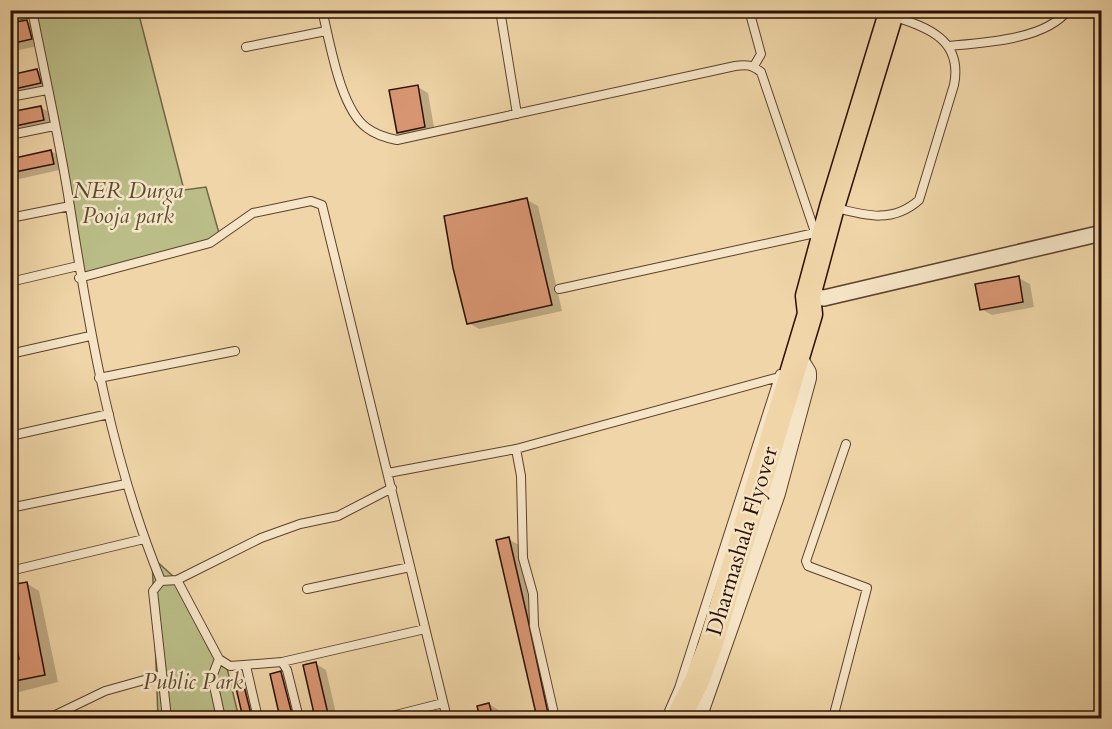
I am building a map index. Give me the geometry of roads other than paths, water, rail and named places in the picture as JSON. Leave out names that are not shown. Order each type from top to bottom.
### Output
[{"type":"main road","points":[[814,303],[899,14]]},
{"type":"main road","points":[[814,303],[818,240],[840,209]]},
{"type":"main road","name":"Dharmashala Flyover","points":[[678,718],[696,683],[710,646],[785,380],[798,360],[814,303]]},
{"type":"street","points":[[814,303],[1101,233]]},
{"type":"street","points":[[696,714],[729,631],[776,493],[806,378],[806,373],[798,360]]},
{"type":"lane","points":[[322,10],[347,102],[365,127],[382,136],[398,140],[735,66],[747,64],[761,72],[818,240],[559,289]]},
{"type":"lane","points":[[500,10],[517,114]]},
{"type":"lane","points":[[748,10],[761,54],[754,66]]},
{"type":"lane","points":[[948,46],[994,42],[1042,29],[1063,17],[1068,10]]},
{"type":"lane","points":[[10,17],[32,11],[70,206],[79,278],[99,378],[126,484],[161,581]]},
{"type":"lane","points":[[840,209],[889,217],[910,208],[919,200],[954,85],[957,72],[948,46],[930,30],[899,14]]},
{"type":"lane","points":[[246,47],[326,31]]},
{"type":"lane","points":[[10,97],[47,90]]},
{"type":"lane","points":[[10,135],[54,126]]},
{"type":"lane","points":[[79,278],[210,243],[253,213],[317,201],[322,205],[447,718]]},
{"type":"lane","points":[[10,218],[70,206]]},
{"type":"lane","points":[[10,282],[78,266]]},
{"type":"lane","points":[[10,354],[90,336]]},
{"type":"lane","points":[[99,378],[235,351]]},
{"type":"lane","points":[[388,473],[516,449],[785,380]]},
{"type":"lane","points":[[666,718],[680,688],[785,380]]},
{"type":"lane","points":[[10,436],[109,414]]},
{"type":"lane","points":[[833,718],[867,588],[808,566],[806,561],[846,444]]},
{"type":"lane","points":[[516,449],[521,476],[523,558],[533,594],[534,626],[555,718]]},
{"type":"lane","points":[[10,508],[126,484]]},
{"type":"lane","points":[[167,718],[153,591],[161,581],[177,580],[261,538],[300,524],[338,516],[392,488]]},
{"type":"lane","points":[[10,571],[144,539]]},
{"type":"lane","points":[[307,589],[410,567]]},
{"type":"lane","points":[[177,580],[219,659],[230,666],[282,662],[425,629]]},
{"type":"lane","points":[[219,659],[212,677],[221,718]]},
{"type":"lane","points":[[282,662],[287,670],[299,718]]},
{"type":"lane","points":[[246,666],[258,718]]},
{"type":"lane","points":[[49,718],[105,692],[162,675]]},
{"type":"lane","points":[[384,718],[443,703]]},
{"type":"park label","name":"NER Durga Pooja park","points":[[128,204]]},
{"type":"park label","name":"Public Park","points":[[193,682]]}]
